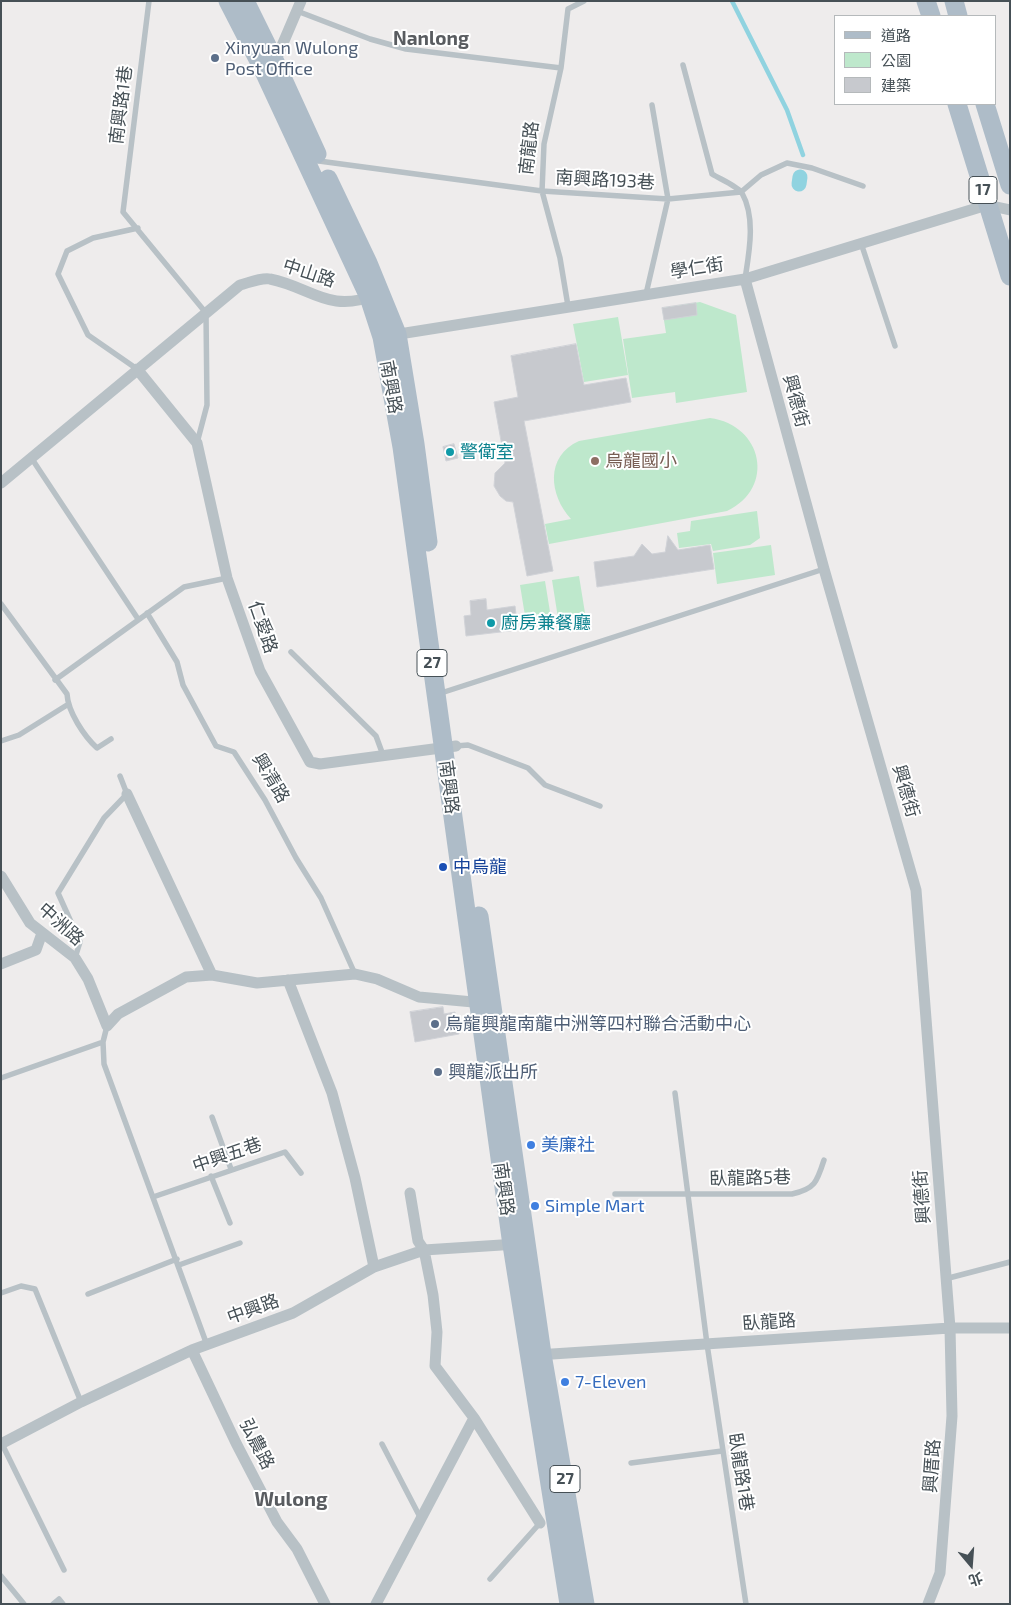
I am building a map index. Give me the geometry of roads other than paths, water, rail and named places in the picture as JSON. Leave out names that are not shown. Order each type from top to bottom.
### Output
[{"type":"main road","name":"南興路","points":[[228,1],[269,64],[319,160],[375,295],[389,335],[402,446],[450,747],[536,1355],[556,1520],[569,1604]]},
{"type":"main road","name":"南興路","points":[[245,1],[269,64],[375,295]]},
{"type":"main road","points":[[926,1],[930,15]]},
{"type":"main road","points":[[954,1],[958,15]]},
{"type":"main road","name":"17","points":[[957,105],[1010,276]]},
{"type":"main road","name":"17","points":[[985,105],[1010,185]]},
{"type":"main road","name":"南興路","points":[[556,1520],[585,1604]]},
{"type":"street","points":[[269,64],[299,6]]},
{"type":"street","name":"學仁街","points":[[389,335],[745,279],[987,205],[1010,210]]},
{"type":"street","name":"中山路","points":[[1,483],[240,285],[268,278],[331,301],[356,302],[375,295]]},
{"type":"street","name":"興德街","points":[[745,279],[824,569],[916,890],[950,1328]]},
{"type":"street","name":"仁愛路","points":[[137,369],[197,443],[227,578],[260,671],[310,762],[320,764],[450,747]]},
{"type":"street","points":[[127,794],[212,975]]},
{"type":"street","name":"中洲路","points":[[1,876],[30,923],[75,958],[88,979],[107,1026]]},
{"type":"street","points":[[1,964],[36,950],[42,933]]},
{"type":"street","points":[[107,1026],[118,1014],[186,977],[212,975],[257,984],[355,974],[377,979],[419,997],[485,1003]]},
{"type":"street","points":[[288,980],[332,1093],[356,1178],[374,1267]]},
{"type":"street","points":[[410,1193],[418,1241],[424,1250],[433,1295],[437,1332],[435,1366],[556,1520]]},
{"type":"street","name":"中興路","points":[[2,1444],[81,1402],[192,1350],[293,1313],[374,1267],[424,1250],[519,1244]]},
{"type":"street","name":"臥龍路","points":[[536,1355],[950,1328],[1010,1328]]},
{"type":"street","name":"興厝路","points":[[928,1604],[940,1573],[949,1474],[952,1416],[950,1328]]},
{"type":"street","name":"弘農路","points":[[192,1350],[240,1452],[277,1522],[297,1549],[324,1604]]},
{"type":"street","points":[[376,1604],[420,1517],[474,1418]]},
{"type":"lane","name":"南興路1巷","points":[[138,228],[123,212],[149,1]]},
{"type":"lane","name":"南龍路","points":[[568,306],[560,258],[542,191],[544,144],[562,68],[568,9],[583,1]]},
{"type":"lane","points":[[299,6],[354,34],[406,49],[562,68]]},
{"type":"lane","points":[[683,65],[712,174],[741,192],[749,213],[750,249],[745,279]]},
{"type":"lane","points":[[646,294],[668,199],[652,105]]},
{"type":"lane","name":"南興路193巷","points":[[319,160],[542,191],[668,199],[741,192]]},
{"type":"lane","points":[[741,192],[761,175],[787,163],[812,168],[863,186]]},
{"type":"lane","points":[[137,369],[88,335],[58,274],[67,251],[93,238],[138,228],[206,313],[207,405],[197,443]]},
{"type":"lane","points":[[861,243],[895,346]]},
{"type":"lane","points":[[32,459],[138,619]]},
{"type":"lane","points":[[442,693],[824,569]]},
{"type":"lane","points":[[55,680],[184,586],[227,578]]},
{"type":"lane","points":[[1,604],[67,694],[67,705],[91,742],[97,748],[111,739]]},
{"type":"lane","name":"興清路","points":[[147,613],[177,662],[183,685],[216,746],[234,752],[265,800],[296,858],[321,898],[355,974]]},
{"type":"lane","points":[[291,652],[376,736],[382,755]]},
{"type":"lane","points":[[1,741],[19,734],[67,705]]},
{"type":"lane","points":[[450,747],[468,745],[528,768],[545,785],[600,806]]},
{"type":"lane","points":[[75,958],[80,942],[58,894],[104,818],[127,794],[120,776]]},
{"type":"lane","points":[[107,1026],[103,1042],[104,1064],[207,1345]]},
{"type":"lane","points":[[1,1078],[103,1042]]},
{"type":"lane","name":"臥龍路5巷","points":[[675,1093],[707,1344]]},
{"type":"lane","points":[[212,1117],[231,1169]]},
{"type":"lane","name":"中興五巷","points":[[153,1197],[285,1152],[302,1173]]},
{"type":"lane","name":"臥龍路5巷","points":[[615,1194],[792,1194],[808,1190],[818,1180],[824,1160]]},
{"type":"lane","points":[[211,1176],[230,1223]]},
{"type":"lane","points":[[88,1294],[178,1262],[240,1243]]},
{"type":"lane","points":[[946,1279],[1010,1262]]},
{"type":"lane","points":[[1,1293],[21,1286],[35,1289],[81,1402]]},
{"type":"lane","name":"臥龍路1巷","points":[[707,1344],[746,1604]]},
{"type":"lane","points":[[2,1444],[64,1570]]},
{"type":"lane","points":[[382,1444],[420,1517]]},
{"type":"lane","points":[[631,1463],[722,1451]]},
{"type":"lane","points":[[490,1579],[556,1520]]},
{"type":"lane","points":[[1,1576],[24,1604]]},
{"type":"lane","points":[[53,1604],[59,1599],[63,1604]]},
{"type":"waterway","points":[[732,1],[787,110],[803,155]]},
{"type":"waterway","points":[[799,184],[800,177]]},
{"type":"place","name":"Xinyuan Wulong Post Office","points":[[215,58]]},
{"type":"place","name":"警衛室","points":[[450,452]]},
{"type":"place","name":"烏龍國小","points":[[595,461]]},
{"type":"place","name":"廚房兼餐廳","points":[[491,623]]},
{"type":"place","name":"中烏龍","points":[[443,867]]},
{"type":"place","name":"烏龍興龍南龍中洲等四村聯合活動中心","points":[[435,1024]]},
{"type":"place","name":"興龍派出所","points":[[438,1072]]},
{"type":"place","name":"美廉社","points":[[531,1145]]},
{"type":"place","name":"Simple Mart","points":[[535,1206]]},
{"type":"place","name":"7-Eleven","points":[[565,1382]]},
{"type":"district","name":"Nanlong","points":[[431,39]]},
{"type":"district","name":"Wulong","points":[[291,1499]]}]
